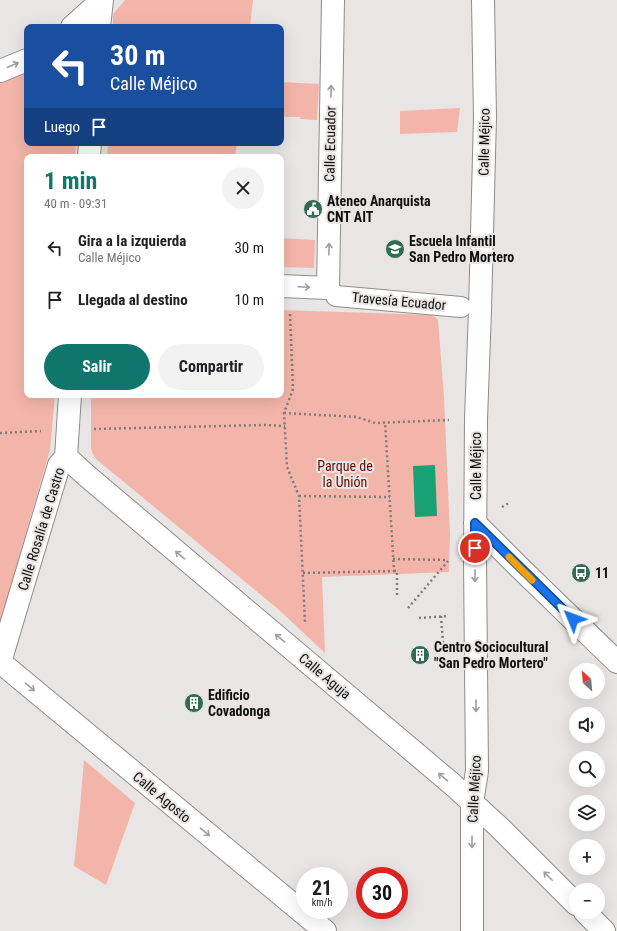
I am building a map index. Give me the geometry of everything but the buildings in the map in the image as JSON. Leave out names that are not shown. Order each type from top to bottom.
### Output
[{"type":"street","points":[[75,24],[102,0]]},
{"type":"street","points":[[99,24],[102,0]]},
{"type":"street","name":"Calle Ecuador","points":[[332,292],[333,0]]},
{"type":"street","name":"Calle Méjico","points":[[472,931],[472,803],[477,771],[475,523],[476,419],[485,117],[483,0]]},
{"type":"street","points":[[0,71],[24,61]]},
{"type":"street","name":"Travesía Ecuador","points":[[284,286],[461,307]]},
{"type":"street","name":"Calle Rosalía de Castro","points":[[0,662],[59,465],[66,457],[70,398]]},
{"type":"street","name":"Calle Aguja","points":[[66,457],[86,476],[452,784],[499,827],[569,897]]},
{"type":"street","points":[[475,523],[617,662]]},
{"type":"street","name":"Calle Agosto","points":[[0,662],[325,931]]},
{"type":"street","points":[[591,919],[604,931]]},
{"type":"path","points":[[290,308],[293,389],[284,413],[287,467],[299,496],[305,624]]},
{"type":"path","points":[[284,413],[357,417],[375,423],[454,420]]},
{"type":"path","points":[[385,422],[393,559],[394,571],[397,571],[397,598]]},
{"type":"path","points":[[91,429],[265,425],[285,426]]},
{"type":"path","points":[[0,433],[68,430]]},
{"type":"path","points":[[299,496],[390,497]]},
{"type":"path","points":[[393,559],[449,560],[408,608]]},
{"type":"path","points":[[303,573],[394,571]]},
{"type":"path","points":[[441,616],[443,643]]},
{"type":"path","points":[[419,618],[436,617]]},
{"type":"green space","points":[[125,0],[253,0],[250,24],[113,24],[113,14]]},
{"type":"green space","points":[[24,72],[24,146],[76,146],[75,154],[24,154],[24,398],[55,398],[50,450],[0,623],[0,82]]},
{"type":"green space","points":[[284,82],[319,84],[317,120],[285,116]]},
{"type":"green space","points":[[460,108],[457,132],[400,134],[400,111]]},
{"type":"green space","points":[[108,146],[237,146],[235,154],[107,154]]},
{"type":"green space","points":[[284,238],[315,240],[314,268],[284,267]]},
{"type":"green space","name":"Parque de la Unión","points":[[284,310],[431,315],[438,320],[444,397],[450,534],[449,572],[322,577],[325,653],[278,609],[96,459],[91,449],[91,398],[284,398]]},
{"type":"green space","points":[[84,760],[135,803],[106,885],[74,866]]},
{"type":"shaded area","points":[[435,465],[437,516],[415,517],[413,466]]},
{"type":"slow traffic","points":[[509,557],[532,580]]},
{"type":"place","name":"Ateneo Anarquista CNT AIT","points":[[313,209]]},
{"type":"place","name":"Escuela Infantil San Pedro Mortero","points":[[395,249]]},
{"type":"place","name":"11","points":[[581,573]]},
{"type":"place","name":"Centro Sociocultural \"San Pedro Mortero\"","points":[[420,655]]},
{"type":"place","name":"Edificio Covadonga","points":[[194,703]]},
{"type":"route","points":[[475,548],[475,523],[573,619]]}]
